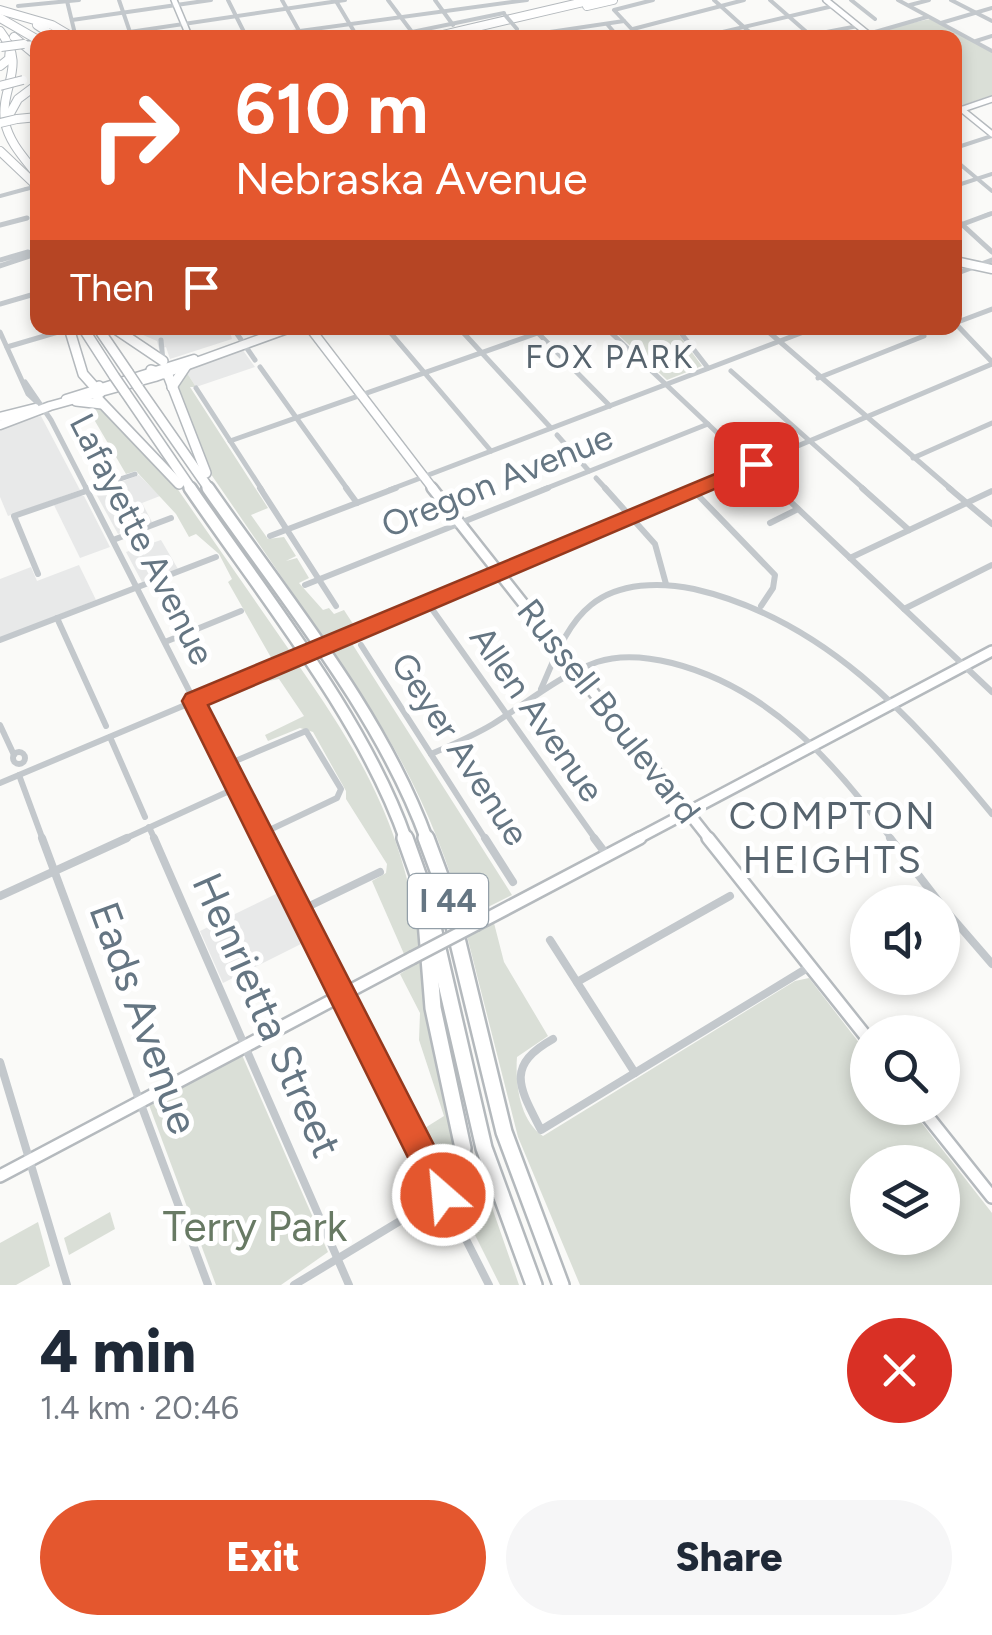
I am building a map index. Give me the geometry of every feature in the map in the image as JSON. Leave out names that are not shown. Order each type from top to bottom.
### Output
[{"type":"highway","points":[[464,30],[592,0]]},
{"type":"highway","points":[[486,30],[613,0]]},
{"type":"highway","points":[[0,19],[25,19],[44,30]]},
{"type":"highway","points":[[0,19],[52,25],[61,30]]},
{"type":"highway","points":[[0,19],[30,37]]},
{"type":"highway","points":[[0,19],[2,45],[10,56],[0,66]]},
{"type":"highway","points":[[0,19],[30,49]]},
{"type":"highway","points":[[2,45],[24,44]]},
{"type":"highway","points":[[2,45],[16,59],[3,124],[30,164]]},
{"type":"highway","points":[[0,86],[30,80]]},
{"type":"highway","points":[[3,124],[14,103],[30,88]]},
{"type":"highway","points":[[3,124],[30,117]]},
{"type":"highway","points":[[0,152],[30,180]]},
{"type":"highway","points":[[72,335],[84,376],[204,508]]},
{"type":"highway","name":"I 44","points":[[88,335],[365,747],[402,824],[426,897],[484,1148],[534,1285]]},
{"type":"highway","name":"I 44","points":[[103,335],[372,725],[413,801],[450,906],[504,1132],[561,1285]]},
{"type":"highway","points":[[122,335],[161,369],[172,387],[210,491]]},
{"type":"highway","points":[[172,387],[186,366]]},
{"type":"highway","points":[[75,398],[84,376]]},
{"type":"highway","points":[[75,398],[98,393]]},
{"type":"highway","points":[[426,897],[431,993],[463,1159],[456,1182],[443,1195]]},
{"type":"highway","points":[[428,1165],[448,1169],[463,1159]]},
{"type":"main road","points":[[826,0],[865,30]]},
{"type":"main road","points":[[175,2],[187,30]]},
{"type":"main road","points":[[24,44],[30,43]]},
{"type":"main road","points":[[962,107],[992,99]]},
{"type":"main road","points":[[962,112],[992,135]]},
{"type":"main road","points":[[962,263],[992,269]]},
{"type":"main road","points":[[0,424],[267,335]]},
{"type":"main road","name":"Russell Boulevard","points":[[315,335],[850,1017]]},
{"type":"main road","points":[[161,369],[186,366],[196,359]]},
{"type":"main road","points":[[0,417],[43,408]]},
{"type":"main road","points":[[0,1176],[992,651]]},
{"type":"main road","points":[[934,1125],[992,1198]]},
{"type":"street","points":[[18,6],[80,0]]},
{"type":"street","points":[[119,0],[129,30]]},
{"type":"street","points":[[72,20],[175,2],[211,0]]},
{"type":"street","points":[[228,0],[243,30]]},
{"type":"street","points":[[282,0],[298,30],[441,8],[527,0]]},
{"type":"street","points":[[149,30],[345,0]]},
{"type":"street","points":[[388,0],[409,30]]},
{"type":"street","points":[[435,0],[453,25]]},
{"type":"street","points":[[653,0],[614,10],[633,29],[744,0]]},
{"type":"street","points":[[714,0],[747,30]]},
{"type":"street","points":[[770,0],[804,30]]},
{"type":"street","points":[[851,0],[875,19]]},
{"type":"street","points":[[898,0],[954,30]]},
{"type":"street","points":[[909,6],[929,0]]},
{"type":"street","points":[[951,0],[992,21]]},
{"type":"street","points":[[66,1],[74,30]]},
{"type":"street","points":[[335,1],[354,30]]},
{"type":"street","points":[[495,2],[518,30]]},
{"type":"street","points":[[725,30],[833,6]]},
{"type":"street","points":[[941,23],[992,8]]},
{"type":"street","points":[[422,30],[505,14]]},
{"type":"street","points":[[889,30],[929,17]]},
{"type":"street","points":[[564,30],[624,21]]},
{"type":"street","points":[[606,24],[612,30]]},
{"type":"street","points":[[167,26],[168,30]]},
{"type":"street","points":[[839,30],[858,26]]},
{"type":"street","points":[[962,34],[992,50]]},
{"type":"street","points":[[975,41],[992,36]]},
{"type":"street","points":[[962,146],[992,135]]},
{"type":"street","points":[[962,166],[992,191]]},
{"type":"street","points":[[962,183],[992,174]]},
{"type":"street","points":[[0,196],[30,188]]},
{"type":"street","points":[[962,225],[992,214]]},
{"type":"street","points":[[0,225],[26,218]]},
{"type":"street","points":[[962,229],[992,252]]},
{"type":"street","points":[[0,263],[30,253]]},
{"type":"street","points":[[0,263],[30,256]]},
{"type":"street","points":[[962,271],[992,260]]},
{"type":"street","points":[[0,304],[30,295]]},
{"type":"street","points":[[962,321],[992,308]]},
{"type":"street","points":[[0,782],[992,363],[962,331]]},
{"type":"street","name":"Lafayette Avenue","points":[[0,332],[29,396],[43,408],[138,588],[489,1285]]},
{"type":"street","points":[[8,347],[48,335]]},
{"type":"street","points":[[237,335],[356,503]]},
{"type":"street","points":[[393,335],[491,452]]},
{"type":"street","points":[[466,335],[590,471]]},
{"type":"street","points":[[230,441],[523,335]]},
{"type":"street","points":[[540,335],[610,406]]},
{"type":"street","points":[[614,335],[992,692]]},
{"type":"street","points":[[682,335],[708,368]]},
{"type":"street","points":[[770,335],[992,524]]},
{"type":"street","points":[[270,536],[554,432],[610,406],[795,335]]},
{"type":"street","points":[[818,378],[924,336]]},
{"type":"street","points":[[161,369],[162,340]]},
{"type":"street","points":[[731,371],[909,530]]},
{"type":"street","points":[[196,388],[336,606]]},
{"type":"street","name":"Oregon Avenue","points":[[305,585],[708,424]]},
{"type":"street","points":[[913,458],[992,424]]},
{"type":"street","points":[[38,574],[14,516],[136,474]]},
{"type":"street","points":[[596,478],[661,556],[666,584]]},
{"type":"street","points":[[693,490],[775,575],[773,588],[760,606]]},
{"type":"street","points":[[850,558],[992,491]]},
{"type":"street","points":[[770,523],[798,510]]},
{"type":"street","points":[[113,540],[171,518]]},
{"type":"street","points":[[0,640],[216,557]]},
{"type":"street","points":[[904,609],[992,566]]},
{"type":"street","points":[[540,692],[580,614],[595,601],[633,588],[666,584],[701,589],[760,606],[840,655],[893,703],[992,814]]},
{"type":"street","name":"Allen Avenue","points":[[427,602],[606,855]]},
{"type":"street","points":[[164,642],[241,611]]},
{"type":"street","points":[[57,618],[106,726]]},
{"type":"street","name":"Geyer Avenue","points":[[361,645],[513,882]]},
{"type":"street","points":[[431,754],[506,715],[576,670],[618,657],[678,662],[746,689],[812,746],[925,885]]},
{"type":"street","points":[[0,725],[14,755]]},
{"type":"street","points":[[226,765],[306,731],[341,789],[341,795],[261,834]]},
{"type":"street","name":"Henrietta Street","points":[[110,737],[349,1285]]},
{"type":"street","name":"Eads Avenue","points":[[19,774],[208,1285]]},
{"type":"street","points":[[0,896],[147,822],[238,787]]},
{"type":"street","points":[[300,910],[380,872]]},
{"type":"street","points":[[577,982],[730,896]]},
{"type":"street","points":[[960,926],[992,964]]},
{"type":"street","points":[[550,940],[635,1073]]},
{"type":"street","points":[[553,1039],[526,1055],[521,1066],[527,1104],[542,1130],[810,967]]},
{"type":"street","points":[[0,1062],[66,1285]]},
{"type":"street","points":[[294,1285],[443,1195]]},
{"type":"shaded area","points":[[143,335],[231,335],[232,339],[170,359],[166,347],[159,349],[157,341]]},
{"type":"shaded area","points":[[242,349],[255,367],[196,387],[185,370]]},
{"type":"shaded area","points":[[41,416],[80,490],[8,516],[0,497],[0,427]]},
{"type":"shaded area","points":[[139,475],[160,496],[142,503],[152,522],[118,534],[95,492]]},
{"type":"shaded area","points":[[84,496],[110,547],[80,558],[54,505]]},
{"type":"shaded area","points":[[161,540],[178,569],[142,582],[126,552]]},
{"type":"shaded area","points":[[79,565],[96,600],[0,638],[0,579],[31,567],[37,581]]},
{"type":"shaded area","points":[[282,891],[307,941],[223,983],[200,931]]},
{"type":"green space","points":[[930,19],[951,30],[879,30]]},
{"type":"green space","points":[[962,36],[992,52],[992,95],[963,105]]},
{"type":"green space","name":"FOX PARK","points":[[619,335],[679,335],[702,366],[667,380]]},
{"type":"green space","points":[[187,373],[196,387],[190,387],[268,508],[251,515],[268,539],[284,537],[296,556],[286,561],[297,558],[309,578],[299,583],[323,610],[329,608],[334,614],[344,610],[355,627],[325,640],[206,467],[176,384]]},
{"type":"green space","points":[[91,403],[96,403],[163,468],[292,654],[273,661],[228,582],[232,579],[219,554],[196,534],[189,537],[176,514],[136,471],[126,474],[92,416]]},
{"type":"green space","points":[[351,642],[512,895],[464,919],[440,846],[410,778],[373,712],[330,649]]},
{"type":"green space","points":[[297,663],[343,732],[391,829],[413,902],[421,945],[404,954],[372,881],[386,873],[387,864],[346,799],[346,791],[313,732],[300,728],[268,741],[265,735],[304,716],[279,679],[263,682],[258,678]]},
{"type":"green space","points":[[494,923],[504,962],[548,1036],[517,1057],[524,1112],[543,1136],[795,981],[809,978],[850,1031],[850,1125],[923,1125],[939,1145],[850,1145],[850,1255],[960,1255],[960,1172],[992,1213],[992,1285],[580,1285],[518,1137],[467,936]]},
{"type":"green space","points":[[425,958],[457,1154],[449,1162],[436,1161],[420,1131],[444,1116],[419,1040],[420,1013],[400,974]]},
{"type":"green space","name":"Terry Park","points":[[242,1055],[328,1252],[281,1285],[216,1285],[149,1105]]},
{"type":"green space","points":[[470,1149],[519,1285],[500,1285],[458,1201]]},
{"type":"green space","points":[[110,1212],[115,1229],[69,1255],[64,1238]]},
{"type":"green space","points":[[38,1222],[50,1266],[16,1285],[0,1285],[0,1243]]},
{"type":"district","name":"FOX PARK","points":[[610,357]]},
{"type":"district","name":"COMPTON HEIGHTS","points":[[833,838]]},
{"type":"route","points":[[443,1195],[194,701],[756,464]]}]
